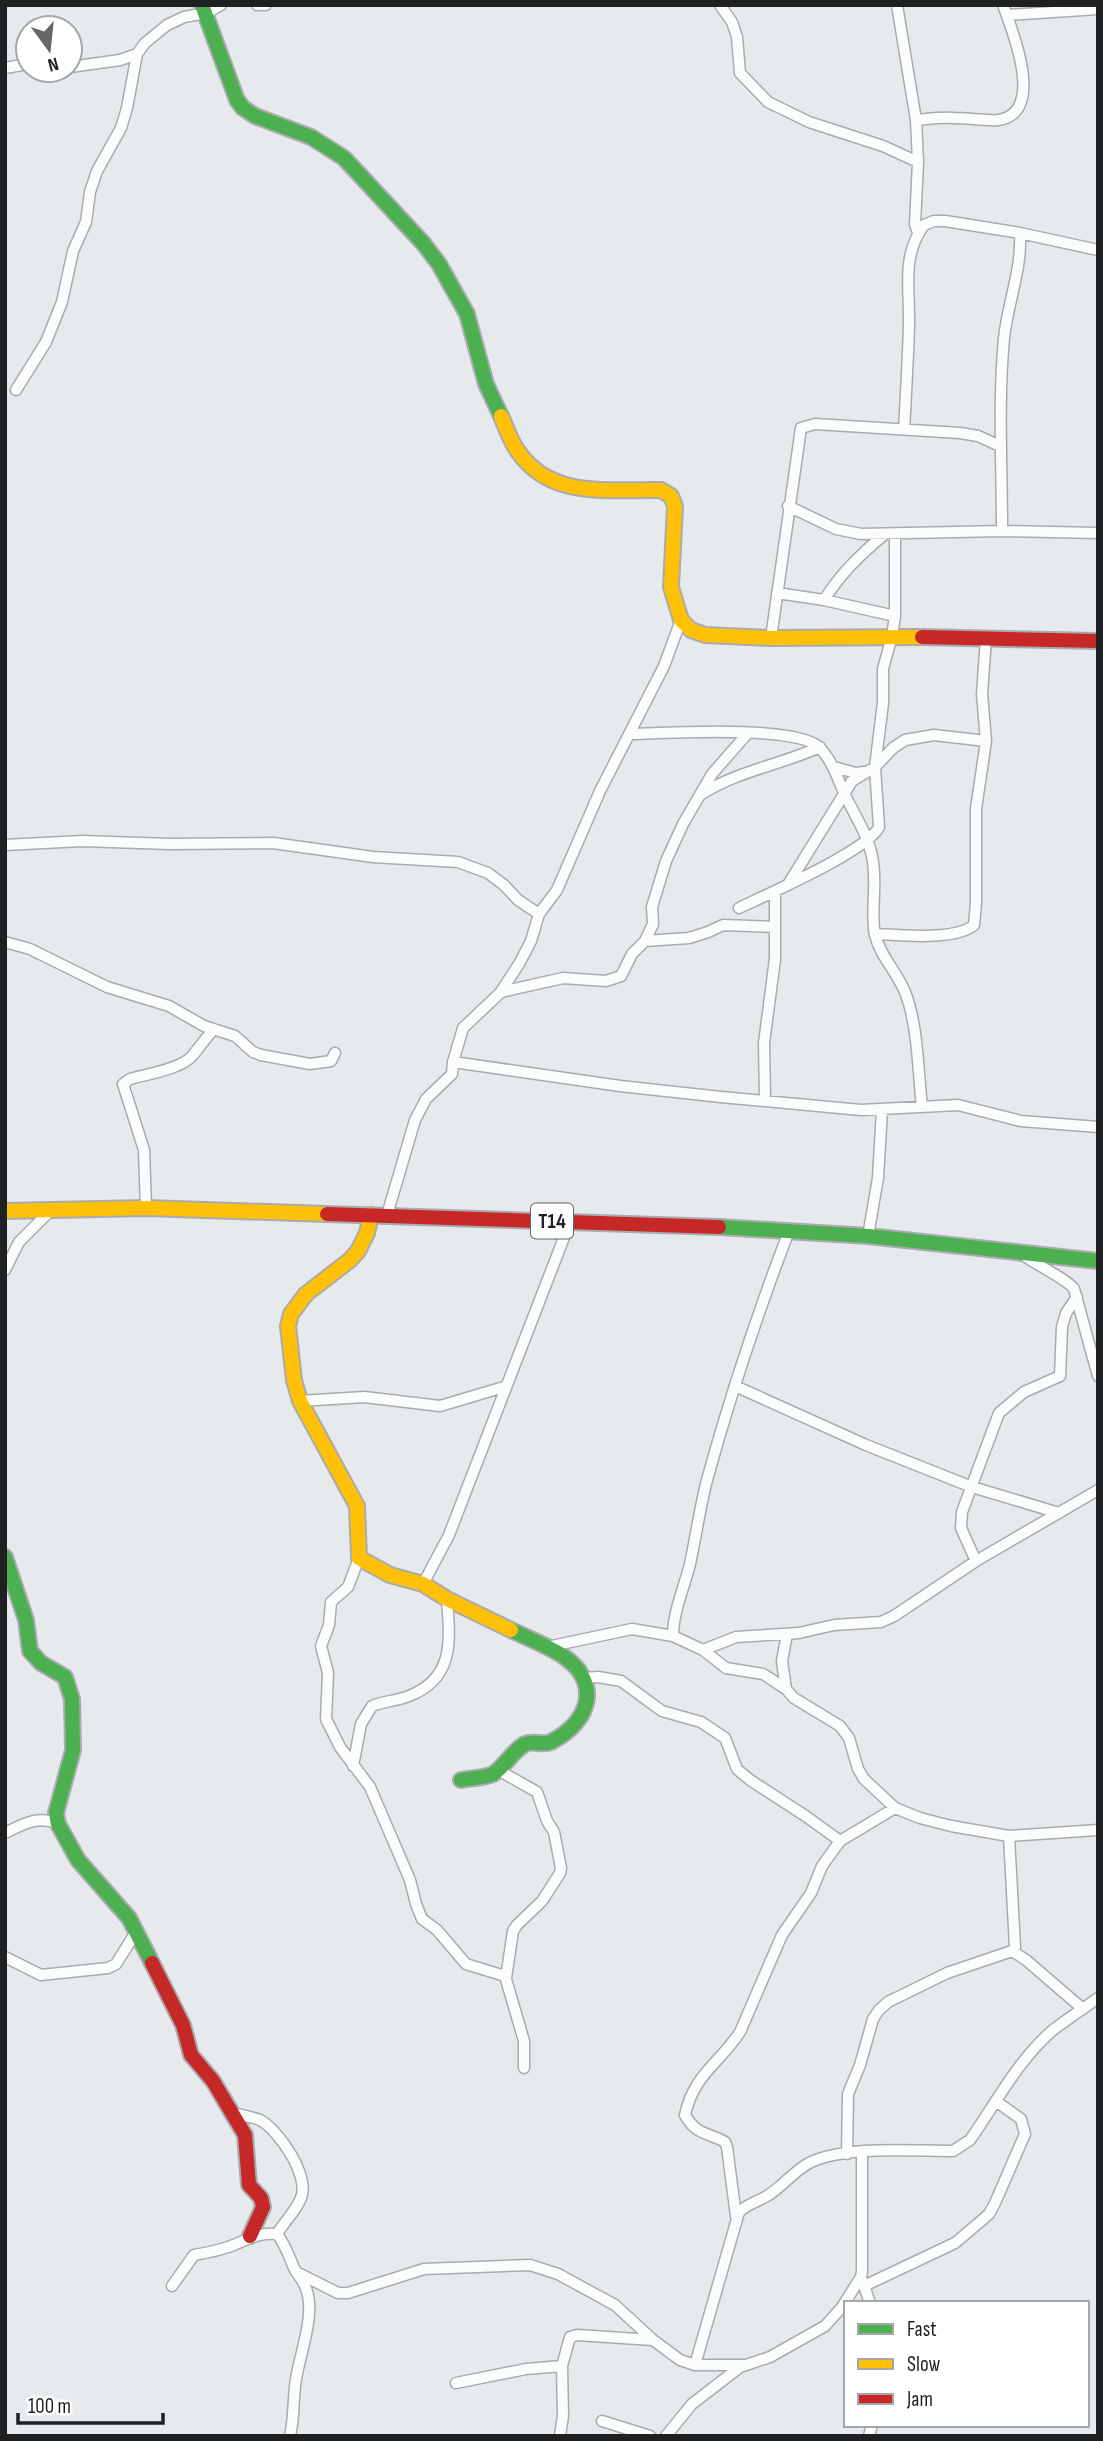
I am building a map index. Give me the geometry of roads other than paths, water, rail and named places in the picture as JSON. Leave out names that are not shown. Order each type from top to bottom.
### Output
[{"type":"main road","points":[[204,9],[237,100],[243,108],[256,116],[311,137],[344,158],[439,264],[467,314],[486,384],[517,450],[533,469],[561,486],[576,489],[661,490],[671,496],[675,506],[671,587],[681,620],[691,630],[705,635],[771,638],[892,636],[1098,641]]},
{"type":"main road","name":"T14","points":[[5,1211],[146,1208],[789,1231],[868,1236],[1098,1261]]},
{"type":"main road","points":[[371,1215],[367,1233],[358,1251],[306,1294],[290,1314],[288,1339],[293,1380],[300,1401],[357,1506],[359,1558],[390,1575],[423,1584],[447,1599],[547,1647],[571,1662],[584,1678],[588,1689],[586,1710],[575,1724],[547,1743],[526,1742],[507,1758],[498,1770],[486,1777],[461,1780]]},
{"type":"main road","points":[[5,1557],[26,1620],[30,1651],[41,1664],[65,1677],[72,1699],[73,1751],[56,1813],[58,1824],[70,1849],[122,1908],[183,2025],[191,2055],[213,2081],[244,2135],[249,2185],[264,2203],[264,2213],[255,2223],[250,2236]]},
{"type":"street","points":[[16,390],[46,342],[58,313],[74,251],[86,222],[90,192],[97,172],[121,128],[137,54],[145,43],[167,25],[184,16],[221,5]]},
{"type":"street","points":[[257,5],[267,5]]},
{"type":"street","points":[[720,5],[732,22],[737,37],[740,73],[768,102],[809,122],[883,146],[918,162]]},
{"type":"street","points":[[897,5],[916,120],[918,162],[915,224],[918,233]]},
{"type":"street","points":[[916,120],[997,120],[1012,115],[1019,108],[1023,92],[1022,70],[1005,10],[1098,9]]},
{"type":"street","points":[[84,65],[120,60],[137,54]]},
{"type":"street","points":[[904,429],[909,255],[924,225],[945,221],[1020,233],[1098,250]]},
{"type":"street","points":[[1002,531],[1000,446],[1006,320],[1020,264],[1020,233]]},
{"type":"street","points":[[771,638],[801,428],[815,424],[969,434],[1000,446]]},
{"type":"street","points":[[789,506],[836,529],[853,533],[1098,533]]},
{"type":"street","points":[[824,600],[852,564],[890,534]]},
{"type":"street","points":[[739,908],[868,841],[879,827],[875,766],[883,703],[883,669],[895,616],[890,534]]},
{"type":"street","points":[[777,593],[824,600],[895,616]]},
{"type":"street","points":[[387,1216],[415,1120],[426,1099],[452,1074],[463,1028],[500,993],[520,964],[531,941],[539,914],[557,890],[600,791],[664,666],[681,620]]},
{"type":"street","points":[[875,934],[927,935],[962,932],[974,925],[976,809],[986,741],[982,694],[986,638]]},
{"type":"street","points":[[631,734],[787,734],[805,738],[820,747],[834,767],[868,841],[876,884],[875,934],[879,947],[899,979],[910,1007],[922,1107]]},
{"type":"street","points":[[500,993],[563,978],[606,981],[621,976],[632,954],[645,941],[653,924],[652,908],[666,861],[683,824],[718,765],[747,734]]},
{"type":"street","points":[[789,883],[830,820],[844,792],[893,748],[905,740],[933,735],[986,741]]},
{"type":"street","points":[[700,796],[751,771],[820,747]]},
{"type":"street","points":[[834,767],[856,773],[864,772]]},
{"type":"street","points":[[5,845],[82,841],[273,843],[373,857],[458,862],[478,867],[496,878],[518,900],[539,914]]},
{"type":"street","points":[[765,1100],[764,1043],[774,972],[775,891]]},
{"type":"street","points":[[645,941],[689,938],[723,925],[775,927]]},
{"type":"street","points":[[5,942],[30,949],[107,987],[169,1006],[214,1029],[235,1036],[253,1052],[319,1064],[331,1061],[335,1053]]},
{"type":"street","points":[[146,1208],[144,1150],[123,1084],[130,1079],[180,1065],[193,1055],[214,1029]]},
{"type":"street","points":[[453,1062],[620,1086],[836,1108],[882,1110],[958,1105],[1021,1121],[1098,1127]]},
{"type":"street","points":[[868,1236],[878,1178],[882,1110]]},
{"type":"street","points":[[5,1270],[19,1242],[50,1210]]},
{"type":"street","points":[[423,1584],[449,1535],[570,1222]]},
{"type":"street","points":[[673,1636],[673,1625],[706,1482],[735,1386],[789,1231]]},
{"type":"street","points":[[1020,1252],[1046,1271],[1070,1283],[1077,1297],[1098,1376]]},
{"type":"street","points":[[976,1561],[961,1528],[962,1512],[999,1413],[1024,1392],[1060,1376],[1062,1327],[1066,1313],[1077,1297]]},
{"type":"street","points":[[735,1386],[866,1445],[972,1488],[1059,1513]]},
{"type":"street","points":[[300,1401],[364,1397],[440,1406],[505,1387]]},
{"type":"street","points":[[704,1650],[736,1637],[787,1634],[834,1625],[881,1622],[976,1561],[1098,1490]]},
{"type":"street","points":[[359,1558],[348,1587],[331,1602],[329,1625],[321,1646],[328,1673],[326,1719],[340,1747],[370,1787],[410,1880],[422,1919],[437,1930],[466,1964],[496,1972],[506,1978]]},
{"type":"street","points":[[353,1766],[361,1724],[372,1706],[425,1689],[443,1670],[449,1625],[447,1599]]},
{"type":"street","points":[[547,1647],[632,1629],[673,1636],[704,1650],[726,1668],[763,1674],[845,1731],[864,1780],[895,1808],[951,1826],[1009,1836],[1098,1830]]},
{"type":"street","points":[[786,1689],[782,1661],[787,1634]]},
{"type":"street","points":[[584,1678],[598,1677],[621,1681],[662,1710],[701,1722],[725,1738],[737,1769],[807,1816],[840,1842]]},
{"type":"street","points":[[498,1770],[537,1792],[547,1821],[554,1832],[561,1862],[560,1873],[548,1892],[513,1931],[506,1978],[524,2041],[524,2068]]},
{"type":"street","points":[[695,2365],[736,2216],[727,2147],[724,2142],[697,2131],[691,2125],[685,2115],[689,2099],[703,2075],[740,2032],[782,1935],[811,1893],[822,1866],[840,1842],[895,1808]]},
{"type":"street","points":[[5,1833],[41,1819],[58,1824]]},
{"type":"street","points":[[1009,1836],[1016,1940],[1012,1951]]},
{"type":"street","points":[[5,1957],[41,1975],[108,1968],[116,1964],[136,1932]]},
{"type":"street","points":[[1012,1951],[1083,2009]]},
{"type":"street","points":[[847,2154],[848,2094],[860,2065],[873,2019],[879,2010],[888,2002],[947,1973],[1012,1951]]},
{"type":"street","points":[[736,2216],[746,2206],[767,2196],[807,2165],[837,2154],[907,2150],[953,2151],[959,2148],[970,2140],[1021,2064],[1052,2031],[1098,1998]]},
{"type":"street","points":[[847,2301],[862,2282],[955,2243],[989,2214],[1025,2134],[1021,2119],[997,2102]]},
{"type":"street","points":[[233,2113],[261,2121],[278,2135],[300,2171],[304,2188],[301,2197],[276,2234]]},
{"type":"street","points":[[862,2152],[862,2282],[869,2301]]},
{"type":"street","points":[[172,2286],[194,2255],[225,2248],[261,2233],[276,2234],[282,2240],[306,2287],[308,2301],[290,2436]]},
{"type":"street","points":[[296,2272],[338,2293],[348,2293],[424,2269],[530,2265],[558,2274],[615,2305],[653,2340],[680,2360],[695,2365],[745,2365],[770,2357],[825,2326],[844,2304]]},
{"type":"street","points":[[559,2436],[563,2416],[562,2365],[572,2337],[653,2340]]},
{"type":"street","points":[[456,2383],[562,2365]]},
{"type":"street","points":[[666,2436],[692,2404],[745,2365]]},
{"type":"street","points":[[602,2421],[650,2436]]}]
